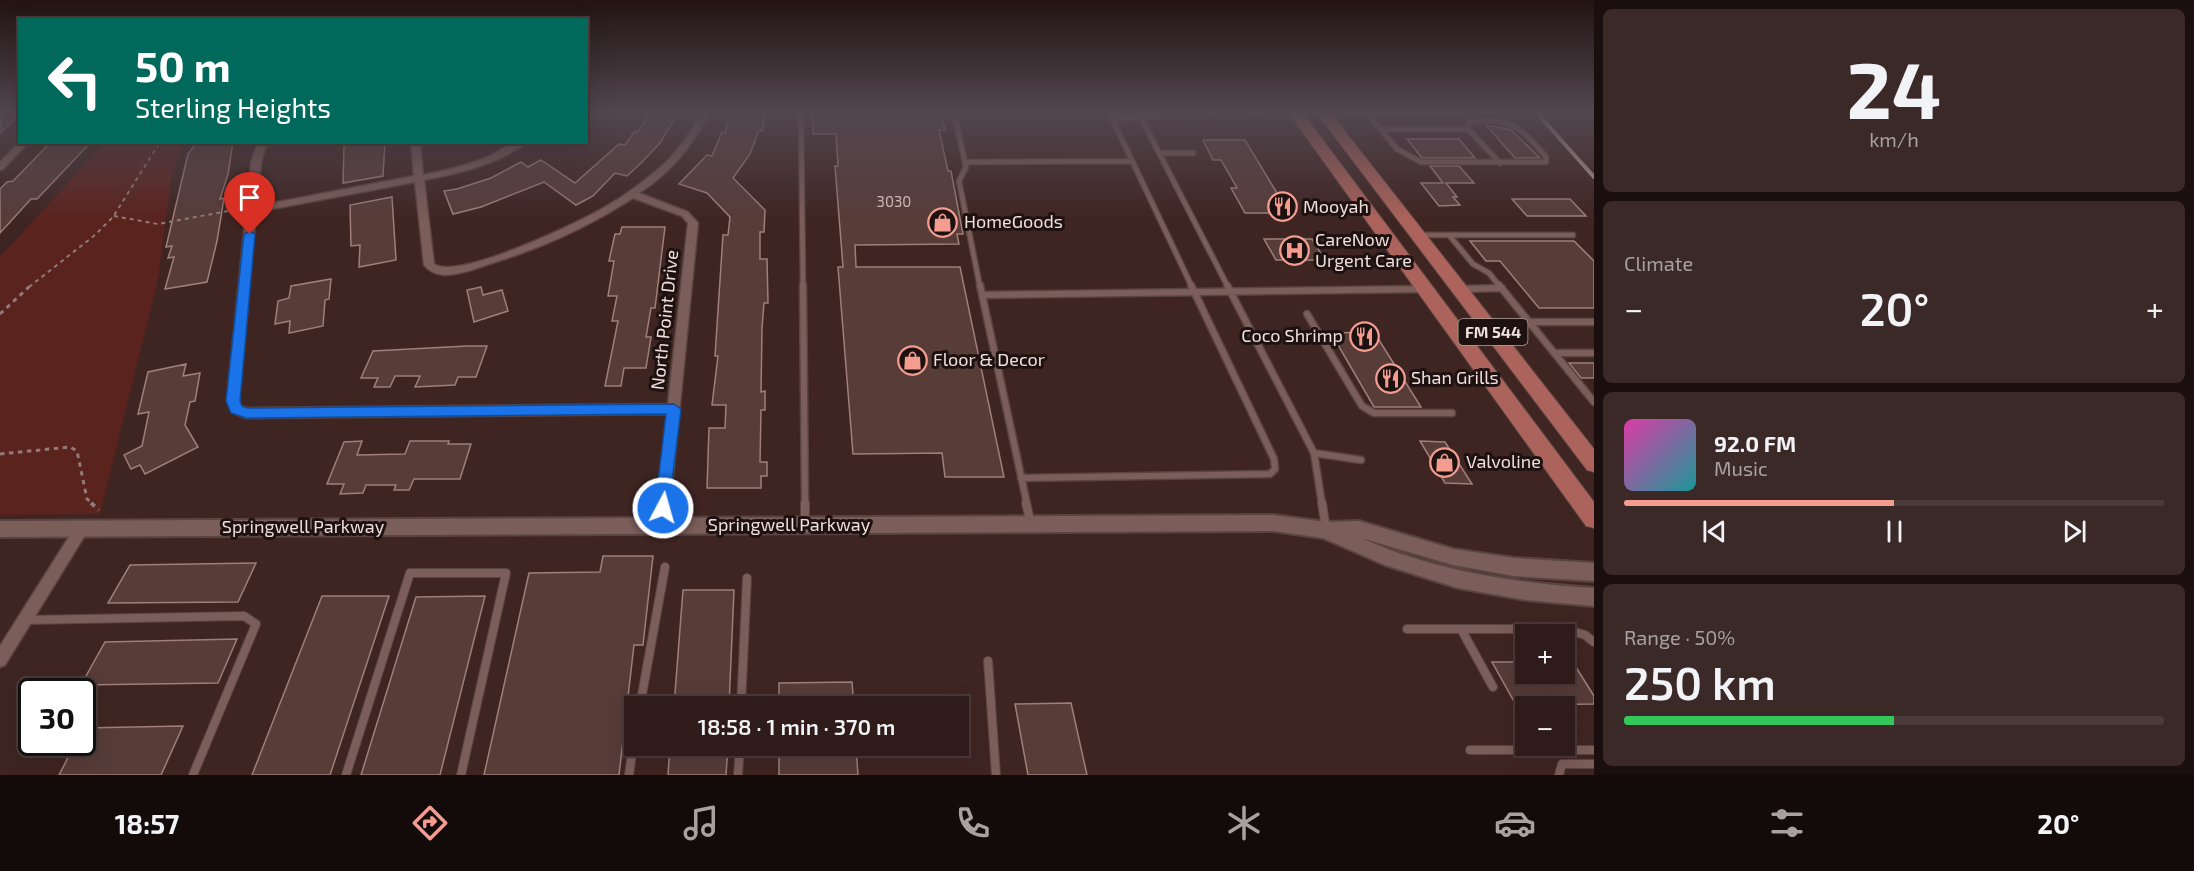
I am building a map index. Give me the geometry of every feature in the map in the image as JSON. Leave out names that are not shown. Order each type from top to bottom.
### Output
[{"type":"main road","name":"FM 544","points":[[1322,148],[1594,519]]},
{"type":"main road","name":"FM 544","points":[[1352,148],[1594,464]]},
{"type":"main road","points":[[1424,289],[1460,289]]},
{"type":"street","points":[[0,166],[19,148]]},
{"type":"street","points":[[260,148],[256,163],[233,401],[236,409],[246,413],[674,409]]},
{"type":"street","points":[[416,148],[429,265],[436,270],[452,271],[526,248],[586,222],[632,194],[682,148]]},
{"type":"street","points":[[252,208],[419,179],[471,166],[510,148]]},
{"type":"street","name":"North Point Drive","points":[[632,194],[684,214],[693,224],[661,525]]},
{"type":"street","name":"Springwell Parkway","points":[[0,529],[1273,523],[1326,530],[1359,530],[1453,556],[1514,567],[1594,572]]},
{"type":"street","points":[[0,660],[82,528]]},
{"type":"street","name":"Springwell Parkway","points":[[1326,530],[1359,546],[1450,576],[1505,588],[1594,597]]},
{"type":"lane","points":[[801,148],[805,524]]},
{"type":"lane","points":[[963,148],[966,162],[959,181],[962,200],[1031,524]]},
{"type":"lane","points":[[1021,478],[1270,474],[1275,469],[1274,459],[1126,148]]},
{"type":"lane","points":[[1158,148],[1314,453],[1326,530]]},
{"type":"lane","points":[[1397,148],[1409,160],[1421,162],[1536,164],[1546,162],[1546,158],[1538,148]]},
{"type":"lane","points":[[1486,148],[1500,163]]},
{"type":"lane","points":[[1161,153],[1193,153]]},
{"type":"lane","points":[[966,162],[1132,160]]},
{"type":"lane","points":[[1449,234],[1473,264],[1489,273],[1502,288],[1594,402]]},
{"type":"lane","points":[[1420,235],[1573,234]]},
{"type":"lane","points":[[1460,289],[1502,288]]},
{"type":"lane","points":[[982,295],[1424,289]]},
{"type":"lane","points":[[1307,314],[1362,406],[1374,413],[1452,413]]},
{"type":"lane","points":[[1529,322],[1594,322]]},
{"type":"lane","points":[[1554,353],[1594,353]]},
{"type":"lane","points":[[1314,453],[1361,460]]},
{"type":"lane","points":[[642,696],[664,567]]},
{"type":"lane","points":[[346,775],[410,573],[506,573],[461,775]]},
{"type":"lane","points":[[741,696],[747,578]]},
{"type":"lane","points":[[25,620],[244,616],[256,624],[193,775]]},
{"type":"lane","points":[[1407,629],[1565,629],[1585,635],[1594,642]]},
{"type":"lane","points":[[1461,629],[1493,687]]},
{"type":"lane","points":[[988,661],[993,762],[996,775]]},
{"type":"lane","points":[[1470,750],[1594,750]]},
{"type":"lane","points":[[629,775],[632,756]]},
{"type":"lane","points":[[738,775],[739,756]]},
{"type":"lane","points":[[1559,775],[1562,764],[1594,764]]},
{"type":"path","points":[[0,314],[33,283],[95,235],[114,216],[156,148]]},
{"type":"path","points":[[114,216],[158,224],[252,208]]},
{"type":"path","points":[[0,454],[53,447],[69,447],[77,451],[87,499],[99,510]]},
{"type":"shaded area","points":[[100,148],[182,148],[172,173],[158,279],[100,514],[0,515],[0,257]]},
{"type":"building","points":[[45,148],[85,148],[37,199],[31,199],[0,233],[0,189],[7,182],[13,181]]},
{"type":"building","points":[[192,148],[232,148],[228,174],[220,199],[224,198],[207,282],[165,289],[174,257],[168,258],[172,246],[166,247],[188,154]]},
{"type":"building","points":[[344,148],[385,148],[383,176],[343,183]]},
{"type":"building","points":[[614,148],[655,148],[627,176],[615,173],[593,196],[576,205],[544,182],[481,207],[453,214],[444,191],[491,178],[521,162],[528,167],[541,160],[575,183]]},
{"type":"building","points":[[715,148],[752,148],[733,178],[765,210],[764,232],[760,232],[760,259],[767,259],[768,303],[764,303],[762,328],[761,392],[765,391],[765,410],[761,410],[760,462],[767,462],[767,476],[761,476],[761,488],[707,488],[709,428],[725,428],[726,405],[712,405],[718,356],[715,356],[723,235],[728,235],[730,217],[707,193],[679,184],[707,155],[712,156]]},
{"type":"building","name":"Floor & Decor","points":[[837,148],[943,148],[948,171],[951,171],[963,234],[957,234],[959,244],[855,245],[856,267],[960,267],[1004,477],[945,477],[942,453],[853,454],[838,267],[843,267],[835,166],[838,166]]},
{"type":"building","points":[[1207,148],[1250,148],[1289,213],[1245,213],[1231,188],[1237,188],[1221,160],[1213,160]]},
{"type":"building","points":[[1414,148],[1467,148],[1475,158],[1422,158]]},
{"type":"building","points":[[1506,148],[1530,148],[1540,158],[1515,158]]},
{"type":"building","points":[[1430,166],[1459,166],[1474,183],[1446,183],[1460,205],[1439,206],[1421,183],[1443,183]]},
{"type":"building","points":[[392,197],[396,260],[359,267],[360,245],[351,246],[350,205]]},
{"type":"building","points":[[1512,199],[1570,199],[1586,216],[1527,216]]},
{"type":"building","points":[[622,227],[665,227],[655,308],[651,308],[646,337],[651,337],[646,368],[624,368],[621,386],[605,386],[618,321],[612,321],[617,296],[608,296],[614,261],[609,261],[615,234],[620,234]]},
{"type":"building","name":"CareNow Urgent Care","points":[[1264,239],[1312,239],[1325,260],[1276,260]]},
{"type":"building","points":[[1470,241],[1574,241],[1594,261],[1594,308],[1539,308],[1500,261],[1486,261]]},
{"type":"building","points":[[331,279],[329,299],[325,300],[323,326],[289,333],[290,321],[275,324],[278,301],[289,298],[291,286]]},
{"type":"building","points":[[481,287],[483,295],[502,290],[508,311],[474,322],[467,290]]},
{"type":"building","points":[[1374,332],[1421,407],[1374,407],[1331,333]]},
{"type":"building","points":[[487,346],[476,377],[458,377],[455,385],[415,387],[420,376],[395,376],[390,387],[374,387],[378,378],[361,378],[373,351]]},
{"type":"building","points":[[1569,363],[1594,363],[1594,378],[1581,378]]},
{"type":"building","points":[[186,364],[183,376],[200,373],[195,401],[190,402],[185,425],[198,447],[145,474],[140,465],[131,469],[124,455],[142,446],[149,412],[138,414],[148,372]]},
{"type":"building","points":[[362,441],[357,455],[405,454],[410,441],[449,441],[448,444],[471,444],[460,479],[414,479],[409,490],[394,490],[396,485],[366,485],[363,493],[340,494],[344,484],[327,484],[344,442]]},
{"type":"building","name":"Valvoline","points":[[1420,441],[1445,442],[1472,484],[1445,483]]},
{"type":"building","points":[[603,556],[653,556],[643,645],[634,645],[628,696],[624,696],[624,732],[619,775],[484,775],[529,573],[600,572]]},
{"type":"building","points":[[256,563],[238,602],[108,603],[130,565]]},
{"type":"building","points":[[683,590],[734,590],[729,696],[675,696]]},
{"type":"building","points":[[322,596],[389,596],[330,775],[252,775]]},
{"type":"building","points":[[485,596],[440,775],[361,775],[416,597]]},
{"type":"building","points":[[237,639],[218,683],[96,685],[96,678],[85,678],[105,642]]},
{"type":"building","points":[[1492,662],[1515,662],[1515,684],[1575,684],[1575,666],[1594,696],[1594,704],[1575,704],[1575,696],[1515,696],[1515,703]]},
{"type":"building","points":[[852,682],[853,696],[779,696],[779,683]]},
{"type":"building","points":[[1071,703],[1087,775],[1028,775],[1015,704]]},
{"type":"building","points":[[183,726],[161,775],[59,775],[69,756],[96,756],[96,728]]},
{"type":"building","points":[[669,756],[727,756],[726,775],[668,775]]},
{"type":"building","points":[[779,756],[857,756],[858,775],[779,775]]},
{"type":"railway","points":[[1568,148],[1594,177]]},
{"type":"place","name":"Mooyah","points":[[1282,207]]},
{"type":"place","name":"HomeGoods","points":[[943,222]]},
{"type":"place","name":"CareNow Urgent Care","points":[[1294,250]]},
{"type":"place","name":"Coco Shrimp","points":[[1364,336]]},
{"type":"place","name":"Floor & Decor","points":[[912,360]]},
{"type":"place","name":"Shan Grills","points":[[1390,378]]},
{"type":"place","name":"Valvoline","points":[[1445,462]]},
{"type":"route","points":[[250,234],[233,401],[234,406],[240,412],[674,409],[663,508]]}]
